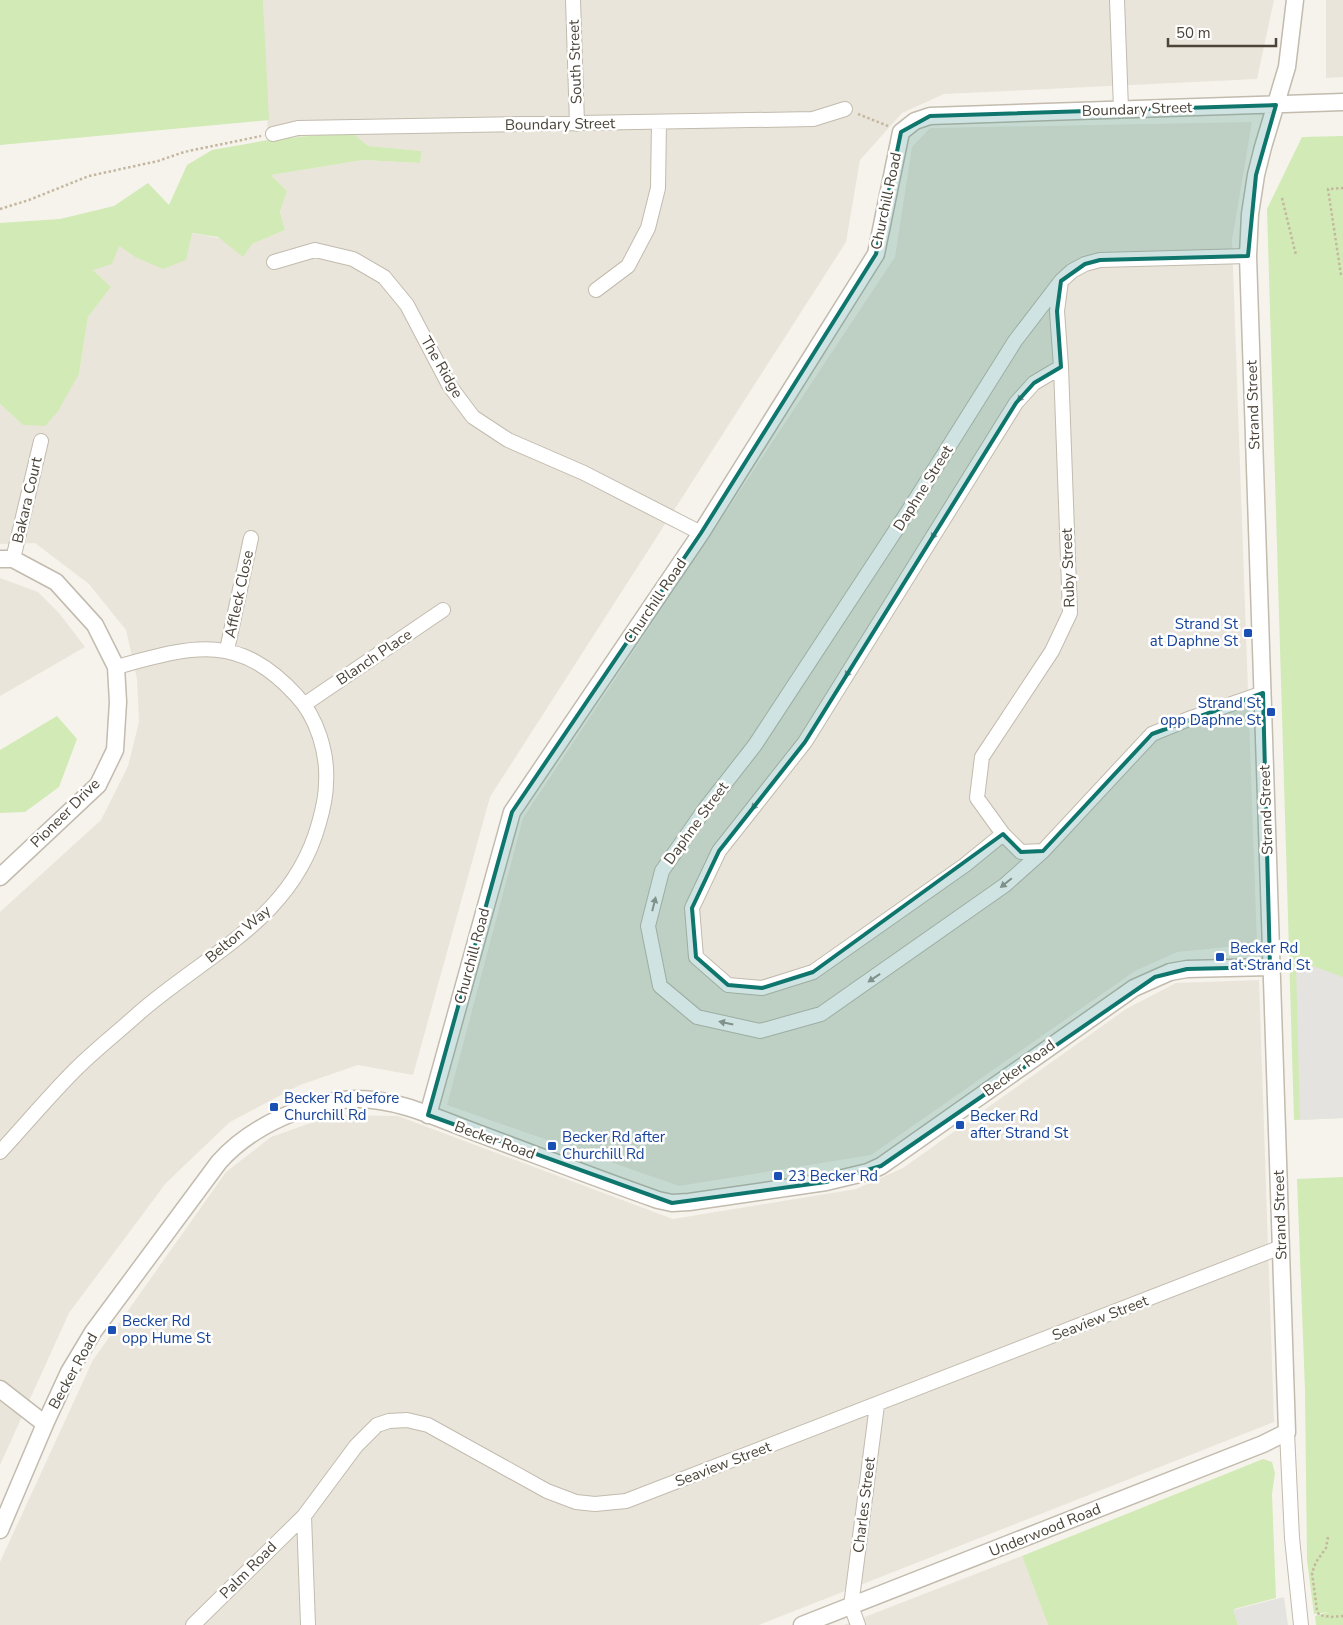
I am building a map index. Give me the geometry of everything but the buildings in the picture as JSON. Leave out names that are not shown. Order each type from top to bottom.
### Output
[{"type":"street","name":"South Street","points":[[573,0],[577,124]]},
{"type":"street","points":[[1117,0],[1121,109]]},
{"type":"street","name":"Strand Street","points":[[1295,0],[1287,67],[1256,175],[1250,214],[1248,256],[1270,967],[1287,1432],[1292,1538],[1301,1625]]},
{"type":"street","name":"Boundary Street","points":[[930,116],[1343,102]]},
{"type":"street","name":"Boundary Street","points":[[273,134],[298,128],[813,119],[846,109]]},
{"type":"street","name":"Churchill Road","points":[[428,1115],[512,812],[700,533],[876,254],[901,132],[915,121],[930,116]]},
{"type":"street","points":[[596,290],[628,266],[648,228],[658,188],[658,122]]},
{"type":"street","name":"The Ridge","points":[[274,262],[315,250],[354,259],[384,278],[407,305],[449,385],[473,417],[508,440],[584,472],[700,533]]},
{"type":"street","name":"Daphne Street","points":[[1248,256],[1100,260],[1085,264],[1072,271],[1061,281],[1015,341],[909,510],[755,745],[705,809],[662,871],[648,926],[660,986],[697,1017],[760,1031],[821,1014],[1005,885],[1043,851],[1152,734],[1263,693]]},
{"type":"street","name":"Ruby Street","points":[[1043,851],[1021,852],[1003,834],[977,798],[982,757],[1052,651],[1070,613],[1061,367],[1057,311],[1061,281]]},
{"type":"street","points":[[1003,834],[965,865],[813,972],[762,988],[728,985],[696,957],[692,908],[719,851],[804,742],[1016,403],[1034,383],[1061,367]]},
{"type":"street","name":"Bakara Court","points":[[6,559],[42,441]]},
{"type":"street","name":"Affleck Close","points":[[227,650],[251,538]]},
{"type":"street","name":"Pioneer Drive","points":[[0,877],[98,785],[115,750],[118,702],[116,667],[95,625],[56,582],[6,559]]},
{"type":"street","name":"Blanch Place","points":[[305,704],[444,610]]},
{"type":"street","name":"Belton Way","points":[[0,1152],[76,1069],[140,1012],[266,914],[295,879],[314,843],[326,799],[327,766],[319,734],[305,704],[282,679],[258,662],[227,650],[194,649],[116,667]]},
{"type":"street","name":"Becker Road","points":[[0,1530],[44,1424],[69,1372],[93,1332],[219,1162],[230,1149],[263,1126],[304,1110],[334,1102],[357,1100],[383,1101],[428,1115],[658,1200],[672,1203],[826,1182],[868,1172],[881,1166],[1076,1027],[1134,988],[1155,977],[1187,969],[1270,967]]},
{"type":"street","name":"Seaview Street","points":[[304,1516],[356,1446],[377,1425],[407,1420],[428,1425],[547,1491],[576,1502],[595,1504],[641,1496],[1281,1247]]},
{"type":"street","points":[[0,1389],[44,1424]]},
{"type":"street","name":"Charles Street","points":[[851,1606],[876,1405]]},
{"type":"street","name":"Underwood Road","points":[[802,1625],[1263,1444],[1287,1432]]},
{"type":"street","points":[[304,1516],[308,1625]]},
{"type":"street","name":"Palm Road","points":[[193,1625],[304,1516]]},
{"type":"street","points":[[851,1606],[858,1625]]},
{"type":"path","points":[[846,109],[901,132]]},
{"type":"path","points":[[0,208],[29,200],[89,176],[184,152],[273,134]]},
{"type":"path","points":[[1341,274],[1328,189],[1343,188]]},
{"type":"path","points":[[1282,198],[1296,255]]},
{"type":"path","points":[[1328,1537],[1326,1548],[1316,1562],[1312,1573],[1319,1615],[1343,1616]]},
{"type":"highlighted area","points":[[1276,105],[1256,175],[1248,256],[1100,260],[1085,264],[1061,281],[1057,311],[1061,367],[1034,383],[1016,403],[805,742],[719,851],[692,908],[696,957],[728,985],[762,988],[813,972],[1003,834],[1021,852],[1043,851],[1152,734],[1263,693],[1270,967],[1187,969],[1155,977],[881,1166],[826,1182],[672,1203],[428,1115],[512,812],[701,533],[876,254],[901,132],[930,116]]},
{"type":"shaded area","points":[[263,0],[1274,0],[1257,79],[944,94],[902,113],[860,160],[846,242],[490,797],[413,1075],[358,1065],[300,1085],[230,1122],[166,1183],[69,1313],[0,1465],[0,912],[101,820],[128,766],[139,722],[137,679],[126,630],[89,584],[35,543],[0,544],[0,404],[23,425],[79,374],[88,317],[111,287],[93,270],[119,246],[135,257],[191,233],[252,244],[285,230],[280,212],[287,191],[271,175],[363,160],[420,163],[422,151],[367,146],[351,132],[268,140]]},
{"type":"shaded area","points":[[1326,0],[1343,0],[1343,77],[1326,78]]},
{"type":"shaded area","points":[[1252,122],[1232,240],[1257,944],[1177,952],[1135,971],[871,1155],[679,1186],[447,1105],[523,818],[895,257],[912,147],[930,128]]},
{"type":"shaded area","points":[[0,578],[38,592],[59,613],[85,647],[0,696]]},
{"type":"shaded area","points":[[1307,964],[1343,977],[1343,1118],[1300,1120],[1296,966],[1303,968]]},
{"type":"shaded area","points":[[1259,980],[1274,1422],[759,1625],[0,1625],[0,1562],[93,1360],[226,1172],[271,1137],[333,1115],[398,1116],[673,1219],[856,1189],[903,1168],[1126,1009],[1176,983]]},
{"type":"shaded area","points":[[1022,1556],[1048,1625],[844,1625]]},
{"type":"shaded area","points":[[1284,1597],[1288,1625],[1238,1625],[1233,1610]]},
{"type":"green space","points":[[0,0],[263,0],[269,120],[0,145]]},
{"type":"green space","points":[[351,132],[368,146],[422,151],[420,163],[363,160],[271,175],[287,191],[280,212],[285,230],[252,244],[243,257],[218,237],[192,233],[186,260],[163,269],[135,257],[119,246],[112,264],[93,270],[111,287],[88,317],[79,374],[58,411],[45,426],[23,425],[0,404],[0,223],[60,219],[114,206],[148,183],[169,205],[187,165],[212,150],[268,140]]},
{"type":"green space","points":[[1343,136],[1343,1118],[1294,1120],[1267,209],[1302,137]]},
{"type":"green space","points":[[57,716],[77,739],[59,787],[25,812],[0,813],[0,750]]},
{"type":"green space","points":[[1343,1177],[1343,1625],[1316,1625],[1315,1616],[1329,1612],[1314,1614],[1307,1560],[1305,1390],[1297,1179]]},
{"type":"green space","points":[[1263,1459],[1272,1462],[1275,1473],[1272,1494],[1276,1598],[1234,1609],[1238,1625],[1048,1625],[1022,1556]]},
{"type":"place","name":"Strand St at Daphne St","points":[[1248,633]]},
{"type":"place","name":"Strand St opp Daphne St","points":[[1271,712]]},
{"type":"place","name":"Becker Rd at Strand St","points":[[1220,957]]},
{"type":"place","name":"Becker Rd before Churchill Rd","points":[[274,1107]]},
{"type":"place","name":"Becker Rd after Strand St","points":[[960,1125]]},
{"type":"place","name":"Becker Rd after Churchill Rd","points":[[552,1146]]},
{"type":"place","name":"23 Becker Rd","points":[[778,1176]]},
{"type":"place","name":"Becker Rd opp Hume St","points":[[112,1330]]}]
